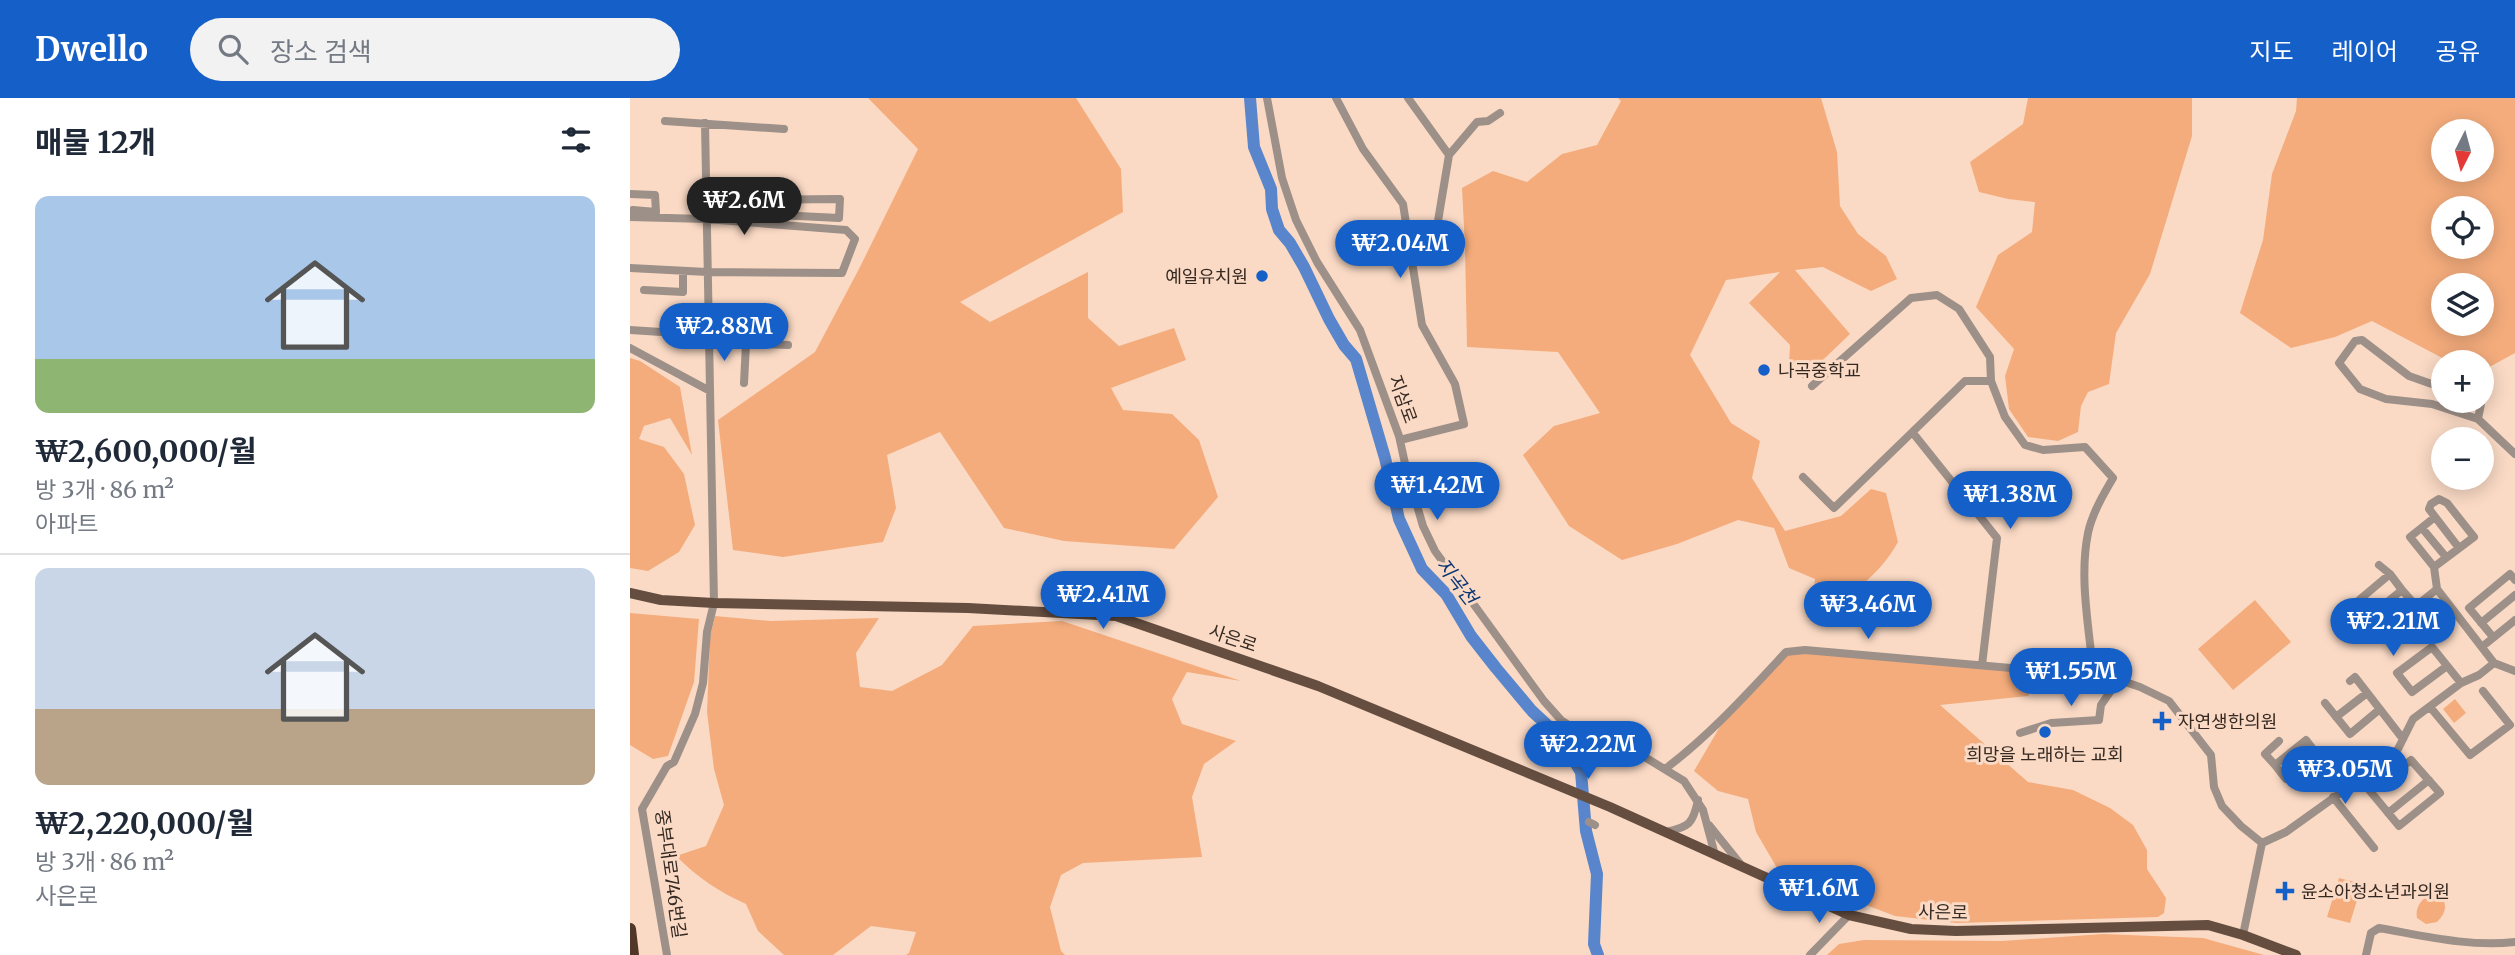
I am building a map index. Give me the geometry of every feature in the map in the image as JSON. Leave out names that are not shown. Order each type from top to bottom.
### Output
[{"type":"highway","points":[[630,929],[632,955]]},
{"type":"main road","name":"사은로","points":[[630,593],[661,600],[714,603],[968,608],[1116,616],[1318,686],[1610,807],[1849,915],[1911,929],[1956,931],[2208,925],[2244,935],[2295,955]]},
{"type":"street","name":"지삼로","points":[[1267,98],[1282,178],[1296,220],[1317,262],[1360,330],[1400,440],[1414,499],[1435,551],[1544,701],[1561,720],[1588,738],[1643,756],[1684,781],[1698,800],[1708,824],[1715,855]]},
{"type":"street","points":[[1336,98],[1363,149],[1403,204],[1422,325],[1455,384],[1464,424],[1400,440]]},
{"type":"street","points":[[1408,98],[1449,155]]},
{"type":"street","points":[[1410,251],[1436,233],[1449,155],[1477,122],[1488,121],[1500,113]]},
{"type":"street","points":[[665,121],[784,129]]},
{"type":"street","name":"중부대로746번길","points":[[667,955],[642,809],[667,766],[674,762],[695,714],[704,683],[707,632],[714,603],[705,123]]},
{"type":"street","points":[[630,194],[655,195],[656,212],[632,213]]},
{"type":"street","points":[[747,222],[746,200],[840,199],[839,218],[779,215]]},
{"type":"street","points":[[630,268],[707,272],[842,273],[855,239],[845,230],[632,213]]},
{"type":"street","points":[[644,290],[683,292],[683,271]]},
{"type":"street","points":[[1812,386],[1911,299],[1937,295],[1958,309],[1990,357],[1991,381],[2005,417],[2025,445],[2043,450],[2085,447],[2113,478],[2099,503],[2088,532],[2086,599],[2093,671]]},
{"type":"street","points":[[630,330],[746,344],[788,345]]},
{"type":"street","points":[[2431,384],[2409,376],[2362,340],[2355,341],[2339,363],[2360,389],[2386,398],[2431,404]]},
{"type":"street","points":[[744,383],[746,344]]},
{"type":"street","points":[[630,348],[710,391]]},
{"type":"street","points":[[1803,477],[1834,508],[1965,381],[1991,381]]},
{"type":"street","points":[[2460,413],[2479,419],[2515,454]]},
{"type":"street","points":[[2479,419],[2480,413]]},
{"type":"street","points":[[1913,433],[1997,538],[1982,665]]},
{"type":"street","points":[[2434,566],[2446,558],[2474,537],[2447,503],[2439,499],[2431,504],[2429,509],[2459,548]]},
{"type":"street","points":[[2435,517],[2410,537],[2434,566],[2437,589],[2494,663],[2515,670]]},
{"type":"street","points":[[2422,528],[2446,558]]},
{"type":"street","points":[[2379,565],[2390,574],[2416,606],[2437,589]]},
{"type":"street","points":[[2390,574],[2352,606],[2364,621],[2402,590]]},
{"type":"street","points":[[2493,638],[2469,608],[2511,574],[2515,580]]},
{"type":"street","points":[[2481,623],[2515,595]]},
{"type":"street","points":[[2483,646],[2515,620]]},
{"type":"street","points":[[2447,666],[2412,692],[2397,673],[2432,647],[2461,683]]},
{"type":"street","points":[[1664,769],[1725,718],[1786,652],[1805,650],[2045,671],[2093,671],[2119,679],[2169,701],[2210,755],[2214,787],[2221,806],[2262,843]]},
{"type":"street","points":[[2262,843],[2286,832],[2360,779],[2398,749],[2413,719],[2461,683],[2479,675],[2494,663]]},
{"type":"street","points":[[2350,681],[2355,677],[2403,739]]},
{"type":"street","points":[[2020,733],[2051,723],[2099,720],[2101,705],[2119,679]]},
{"type":"street","points":[[2430,707],[2470,755],[2510,725],[2483,691]]},
{"type":"street","points":[[2336,717],[2367,693]]},
{"type":"street","points":[[2325,703],[2350,734],[2380,709]]},
{"type":"street","points":[[2275,765],[2306,740],[2344,789]]},
{"type":"street","points":[[2279,741],[2265,754],[2286,779],[2316,753]]},
{"type":"street","points":[[2360,779],[2399,826],[2440,793],[2411,760],[2401,768]]},
{"type":"street","points":[[2388,813],[2429,780]]},
{"type":"street","points":[[2333,797],[2374,848]]},
{"type":"street","points":[[1666,832],[1688,825],[1695,814],[1698,800]]},
{"type":"street","points":[[1708,824],[1742,866]]},
{"type":"street","points":[[2244,935],[2262,843]]},
{"type":"street","points":[[1810,955],[1849,915]]},
{"type":"street","points":[[2366,955],[2371,933],[2379,928],[2461,942],[2515,942]]},
{"type":"shaded area","points":[[868,98],[1076,98],[1121,169],[1123,212],[960,302],[990,322],[1088,272],[1088,318],[1119,346],[1174,328],[1186,360],[1111,388],[1123,410],[1172,414],[1199,440],[1218,497],[1174,549],[1064,541],[1004,528],[940,432],[887,455],[896,508],[883,542],[783,557],[733,550],[718,420],[815,352],[918,149]]},
{"type":"shaded area","points":[[1618,98],[1821,98],[1837,152],[1840,206],[1858,234],[1886,256],[1897,279],[1871,291],[1823,267],[1795,270],[1850,334],[1803,379],[1789,363],[1790,345],[1749,303],[1780,272],[1726,280],[1690,355],[1731,423],[1760,441],[1752,478],[1785,531],[1841,516],[1871,489],[1886,493],[1898,542],[1872,576],[1826,605],[1812,609],[1815,579],[1789,568],[1774,528],[1738,520],[1677,544],[1622,560],[1569,526],[1523,455],[1554,426],[1600,413],[1558,352],[1467,347],[1462,188],[1493,171],[1527,182],[1562,154],[1597,145],[1621,101]]},
{"type":"shaded area","points":[[2028,98],[2192,98],[2192,136],[2150,274],[2116,333],[2109,384],[2088,392],[2081,406],[2078,432],[2058,441],[2028,437],[2009,409],[2005,376],[2014,349],[1976,307],[1998,255],[2032,232],[2035,202],[1979,192],[1970,162],[2023,124]]},
{"type":"shaded area","points":[[2297,98],[2515,98],[2515,353],[2494,364],[2494,350],[2431,352],[2372,321],[2335,337],[2291,348],[2240,313],[2263,240],[2272,174],[2296,111]]},
{"type":"shaded area","points":[[630,358],[640,361],[680,387],[692,455],[670,418],[644,426],[639,439],[664,447],[684,474],[695,525],[679,552],[648,571],[630,568]]},
{"type":"shaded area","points":[[2255,600],[2291,642],[2233,690],[2198,649]]},
{"type":"shaded area","points":[[630,613],[699,619],[694,682],[668,756],[653,759],[630,745]]},
{"type":"shaded area","points":[[715,616],[771,621],[879,618],[856,653],[860,687],[892,691],[942,665],[973,626],[1062,621],[1241,681],[1187,672],[1172,699],[1182,724],[1236,741],[1204,764],[1192,797],[1202,857],[1083,863],[1061,875],[1050,907],[1061,951],[1065,955],[906,955],[916,932],[871,926],[833,955],[784,955],[758,931],[746,904],[709,883],[676,856],[706,846],[724,805],[714,769],[707,712],[710,637]]},
{"type":"shaded area","points":[[1786,652],[2045,671],[2028,696],[1940,705],[2028,782],[2073,790],[2110,808],[2133,825],[2147,850],[2147,869],[2166,898],[2164,913],[2158,917],[1957,923],[1895,916],[1795,878],[1777,868],[1756,832],[1748,799],[1718,791],[1694,771],[1725,718]]},
{"type":"shaded area","points":[[2455,699],[2466,713],[2454,723],[2443,709]]},
{"type":"shaded area","points":[[2384,768],[2388,781],[2380,792],[2368,780]]},
{"type":"shaded area","points":[[2339,878],[2362,884],[2350,923],[2327,917]]},
{"type":"shaded area","points":[[2431,894],[2440,894],[2445,909],[2437,922],[2426,924],[2417,918],[2417,911],[2424,898]]},
{"type":"shaded area","points":[[2103,934],[2203,938],[2264,955],[1827,955],[1839,944],[1864,940],[2002,941]]},
{"type":"waterway","name":"지곡천","points":[[1250,98],[1254,147],[1271,189],[1272,209],[1279,230],[1304,267],[1344,345],[1356,359],[1385,458],[1399,519],[1422,569],[1446,594],[1471,636],[1496,668],[1532,711],[1559,736],[1581,772],[1586,831],[1597,874],[1594,944],[1598,955]]},
{"type":"place","name":"예일유치원","points":[[1262,276]]},
{"type":"place","name":"나곡중학교","points":[[1764,370]]},
{"type":"place","name":"자연생한의원","points":[[2162,721]]},
{"type":"place","name":"희망을 노래하는 교회","points":[[2045,732]]},
{"type":"place","name":"윤소아청소년과의원","points":[[2285,891]]}]
